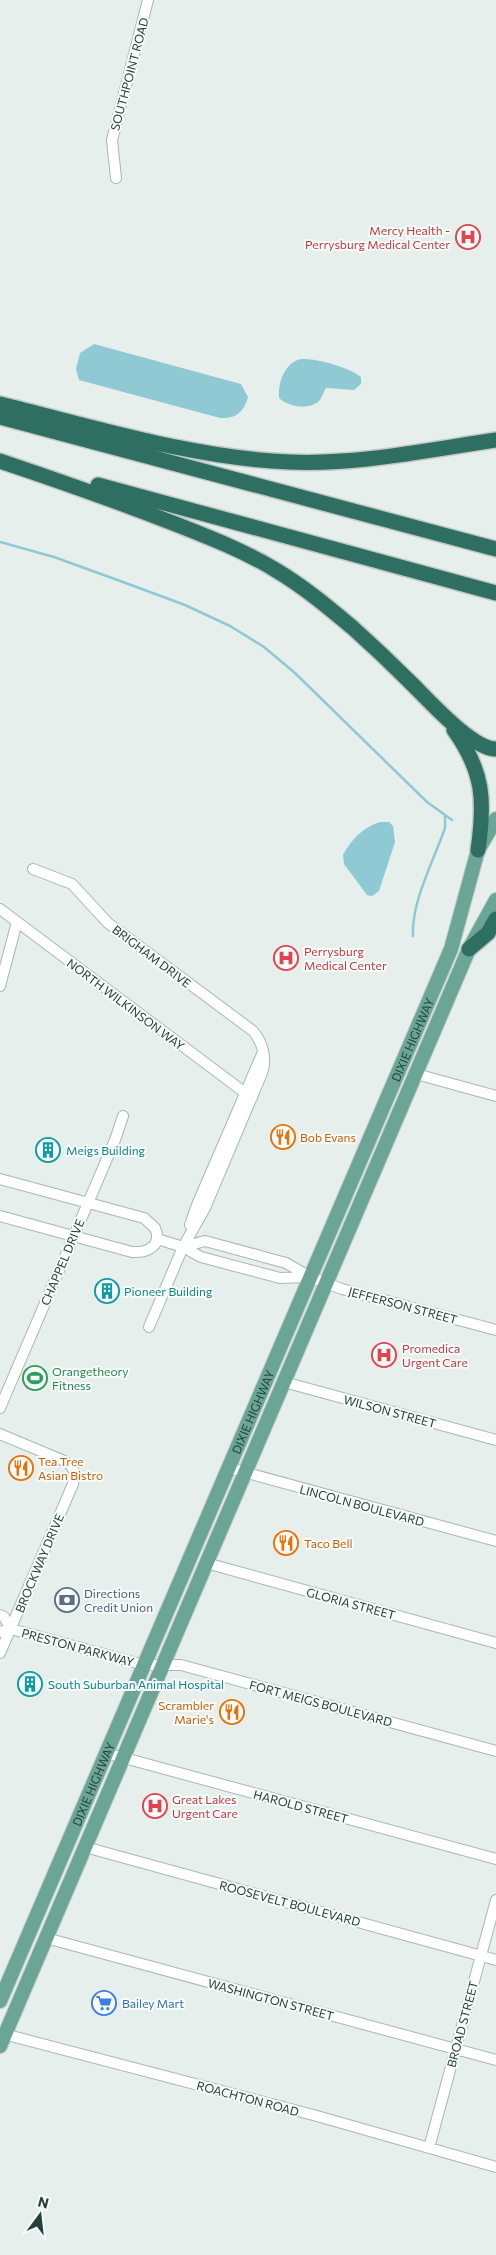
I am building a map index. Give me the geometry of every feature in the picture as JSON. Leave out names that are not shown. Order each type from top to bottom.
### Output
[{"type":"highway","points":[[0,404],[199,451],[258,460],[323,462],[362,459],[496,440]]},
{"type":"highway","points":[[0,417],[496,549]]},
{"type":"highway","points":[[0,460],[496,593]]},
{"type":"highway","points":[[0,460],[166,520],[245,554],[274,569],[302,587],[353,628],[443,715],[482,745],[496,749]]},
{"type":"highway","points":[[443,715],[467,748],[482,795],[483,814],[478,850]]},
{"type":"highway","points":[[469,949],[488,933],[496,919]]},
{"type":"main road","name":"DIXIE HIGHWAY","points":[[0,2001],[451,949],[478,850],[496,819]]},
{"type":"main road","name":"DIXIE HIGHWAY","points":[[2,2038],[469,949],[496,900]]},
{"type":"street","name":"SOUTHPOINT ROAD","points":[[116,178],[112,140],[148,0]]},
{"type":"street","name":"BRIGHAM DRIVE","points":[[33,869],[72,884],[108,923],[253,1031],[262,1044],[264,1068],[248,1095],[205,1208],[183,1247],[149,1327]]},
{"type":"street","name":"NORTH WILKINSON WAY","points":[[0,909],[248,1095]]},
{"type":"street","points":[[0,986],[17,922]]},
{"type":"street","points":[[416,1074],[496,1096]]},
{"type":"street","name":"CHAPPEL DRIVE","points":[[0,1408],[117,1135],[122,1116]]},
{"type":"street","points":[[0,1179],[144,1218],[155,1228],[157,1240],[151,1249],[139,1253],[73,1237],[0,1216]]},
{"type":"street","points":[[157,1240],[183,1247],[201,1257],[280,1278],[310,1277]]},
{"type":"street","points":[[183,1247],[205,1242],[286,1263],[310,1277]]},
{"type":"street","name":"JEFFERSON STREET","points":[[310,1277],[342,1289],[496,1330]]},
{"type":"street","name":"WILSON STREET","points":[[284,1382],[496,1440]]},
{"type":"street","name":"BROCKWAY DRIVE","points":[[0,1434],[62,1460],[72,1466],[75,1472],[73,1484],[0,1654]]},
{"type":"street","name":"LINCOLN BOULEVARD","points":[[229,1468],[496,1541]]},
{"type":"street","name":"GLORIA STREET","points":[[206,1563],[496,1643]]},
{"type":"street","name":"PRESTON PARKWAY","points":[[0,1615],[4,1616],[11,1629]]},
{"type":"street","name":"PRESTON PARKWAY","points":[[0,1632],[11,1629],[144,1665]]},
{"type":"street","name":"FORT MEIGS BOULEVARD","points":[[144,1665],[181,1665],[496,1751]]},
{"type":"street","name":"HAROLD STREET","points":[[106,1753],[496,1859]]},
{"type":"street","name":"ROOSEVELT BOULEVARD","points":[[85,1847],[496,1960]]},
{"type":"street","name":"BROAD STREET","points":[[429,2148],[496,1900]]},
{"type":"street","name":"WASHINGTON STREET","points":[[46,1938],[496,2060]]},
{"type":"street","name":"ROACHTON ROAD","points":[[2,2038],[496,2167]]},
{"type":"water","points":[[94,344],[241,384],[248,397],[244,407],[238,414],[220,418],[79,380],[76,369],[80,353]]},
{"type":"water","points":[[301,359],[323,362],[349,370],[361,377],[361,384],[354,390],[326,388],[319,401],[309,406],[303,407],[288,404],[279,398],[281,380],[286,369],[295,361]]},
{"type":"water","points":[[380,822],[389,822],[393,826],[395,842],[379,891],[372,896],[367,895],[344,864],[343,855],[358,835],[368,827]]},
{"type":"waterway","points":[[0,542],[54,557],[123,582],[185,605],[230,626],[264,647],[295,673],[427,802],[452,820]]},
{"type":"waterway","points":[[413,936],[413,923],[419,895],[445,828],[445,815]]},
{"type":"place","name":"Mercy Health - Perrysburg Medical Center","points":[[468,237]]},
{"type":"place","name":"Perrysburg Medical Center","points":[[286,958]]},
{"type":"place","name":"Bob Evans","points":[[283,1137]]},
{"type":"place","name":"Meigs Building","points":[[48,1150]]},
{"type":"place","name":"Pioneer Building","points":[[107,1291]]},
{"type":"place","name":"Promedica Urgent Care","points":[[384,1355]]},
{"type":"place","name":"Orangetheory Fitness","points":[[35,1378]]},
{"type":"place","name":"Tea Tree Asian Bistro","points":[[21,1468]]},
{"type":"place","name":"Taco Bell","points":[[286,1543]]},
{"type":"place","name":"Directions Credit Union","points":[[67,1600]]},
{"type":"place","name":"South Suburban Animal Hospital","points":[[30,1684]]},
{"type":"place","name":"Scrambler Marie's","points":[[232,1712]]},
{"type":"place","name":"Great Lakes Urgent Care","points":[[155,1806]]},
{"type":"place","name":"Bailey Mart","points":[[104,2003]]}]
